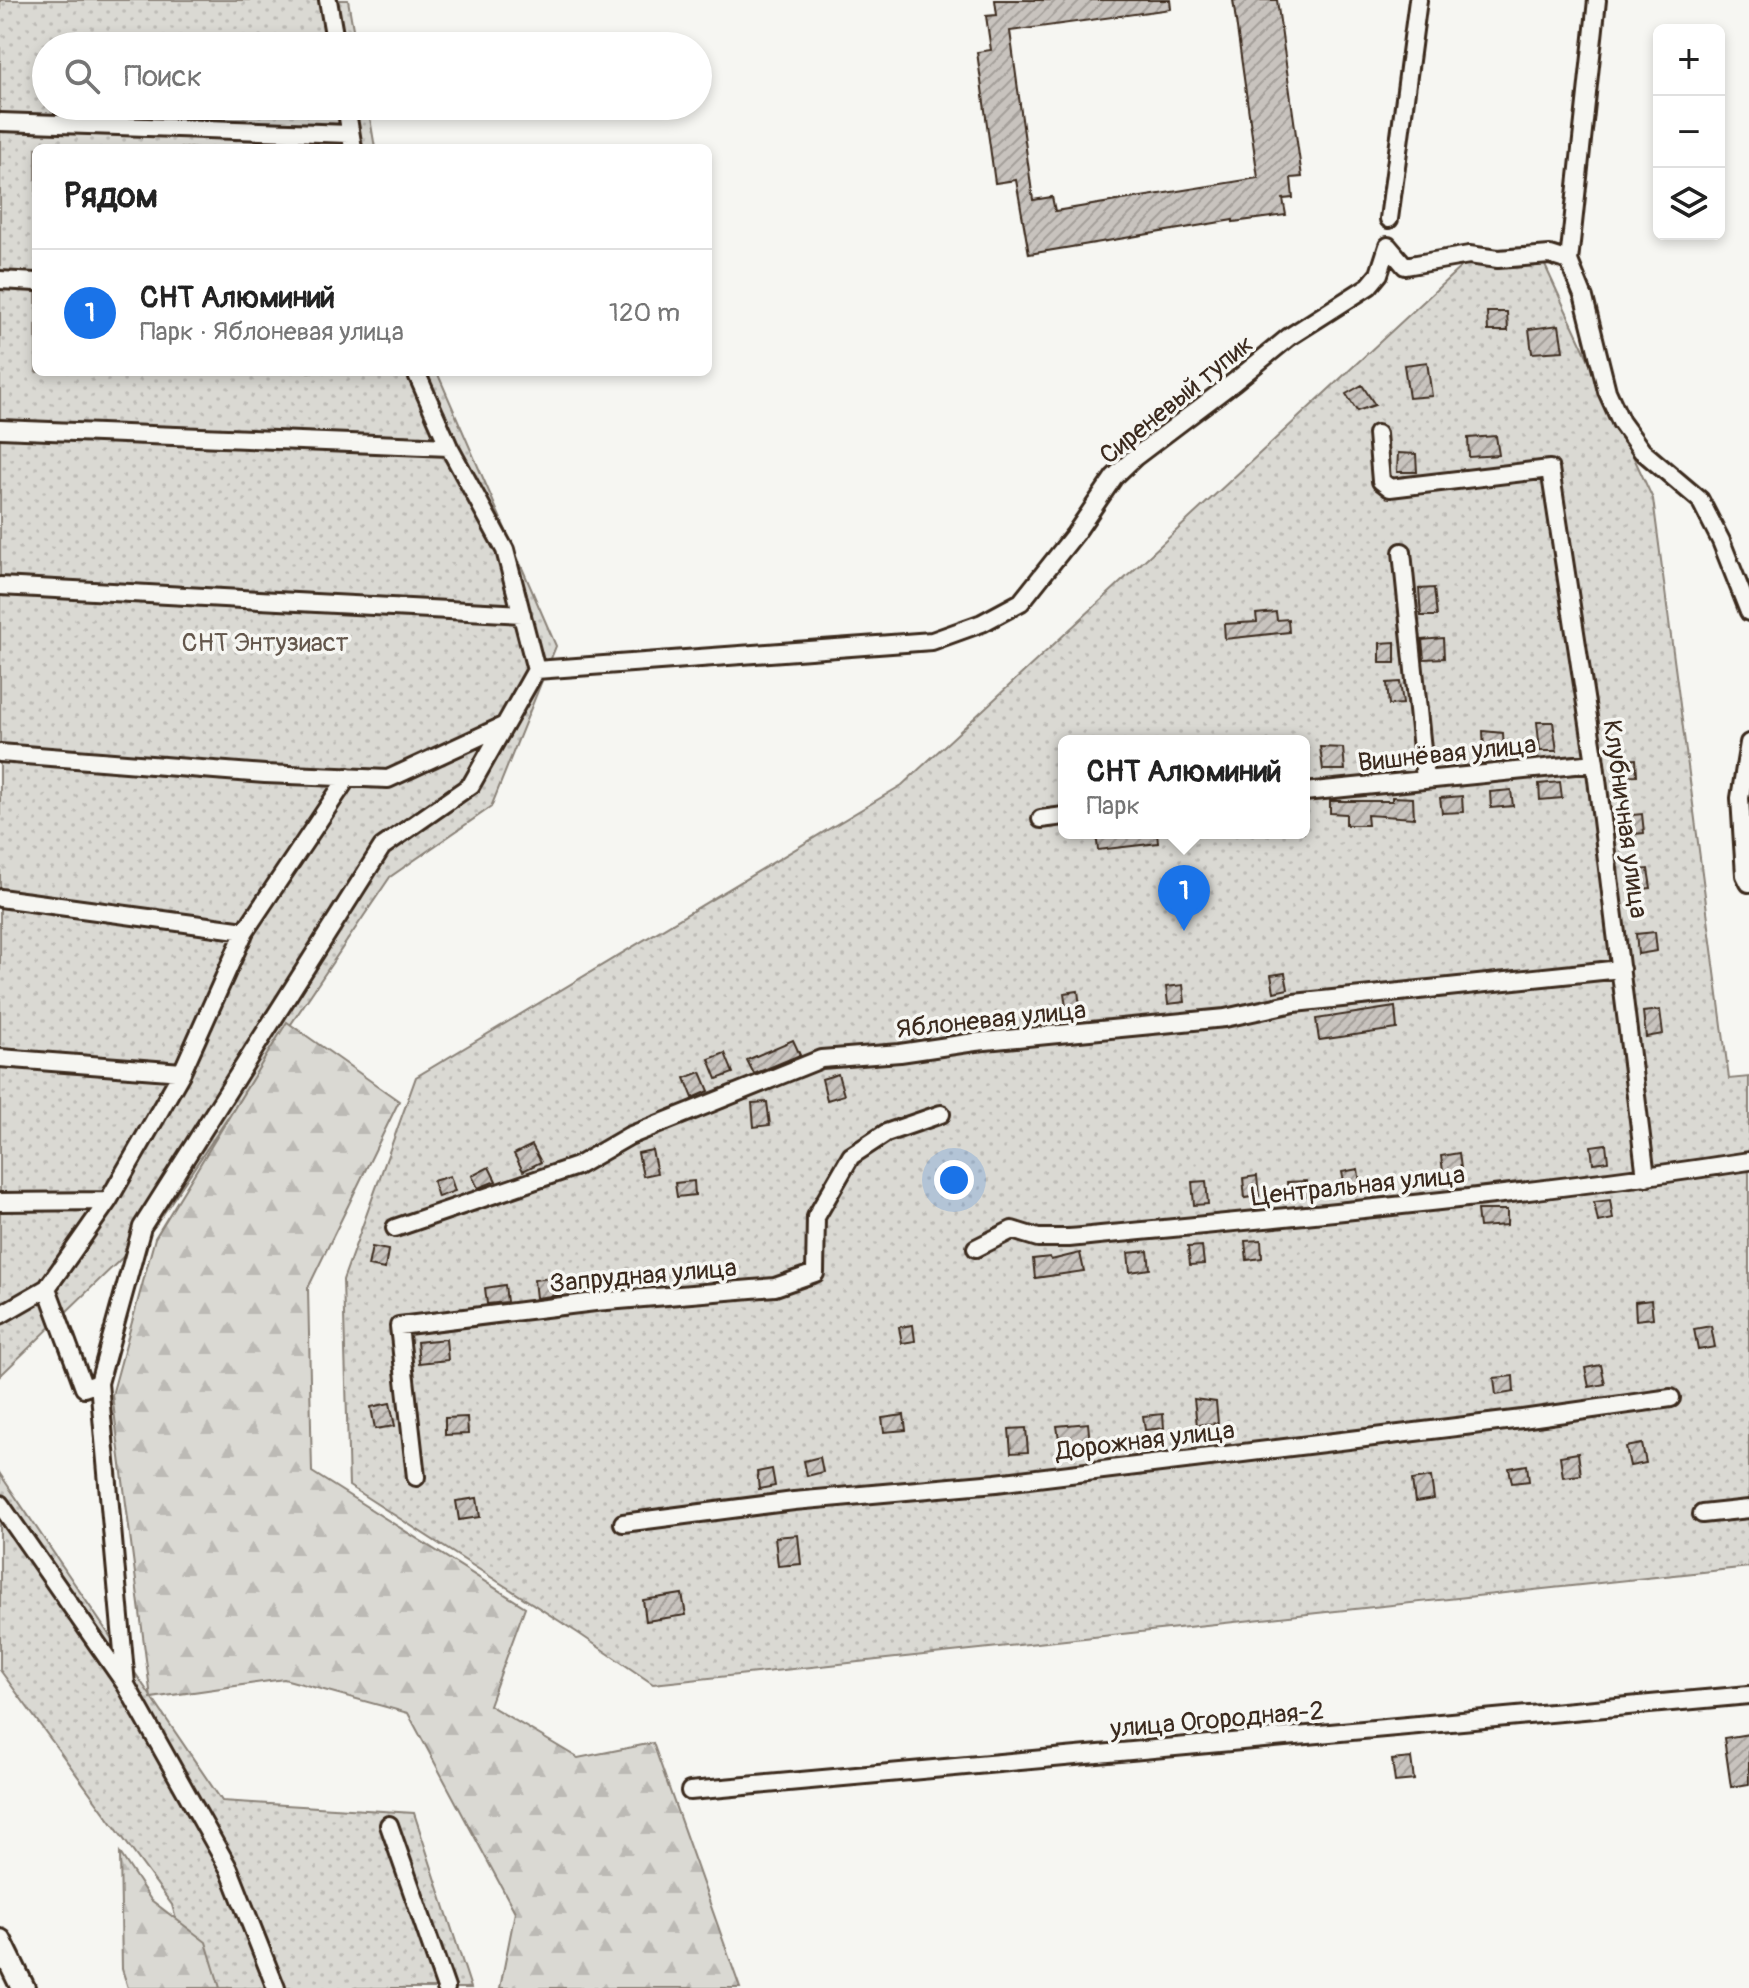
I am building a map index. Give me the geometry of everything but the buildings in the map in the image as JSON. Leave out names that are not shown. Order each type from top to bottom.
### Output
[{"type":"street","points":[[328,0],[334,32]]},
{"type":"street","points":[[1389,219],[1418,0]]},
{"type":"street","points":[[1597,0],[1569,261],[1584,298],[1607,391],[1621,422],[1642,451],[1700,500],[1721,541],[1749,612]]},
{"type":"street","points":[[0,122],[352,141],[348,120]]},
{"type":"street","name":"Сиреневый тупик","points":[[536,670],[932,641],[982,623],[1021,602],[1075,534],[1114,477],[1135,457],[1289,337],[1369,286],[1379,274],[1388,246],[1405,266],[1469,255],[1498,259],[1550,255],[1569,261]]},
{"type":"street","points":[[0,280],[32,282]]},
{"type":"street","points":[[126,1685],[99,1383],[142,1227],[382,847],[471,785],[536,670],[505,550],[449,447],[418,376]]},
{"type":"street","points":[[0,429],[449,447]]},
{"type":"street","name":"Клубничная улица","points":[[1377,434],[1381,481],[1390,488],[1550,469],[1595,763],[1646,1177]]},
{"type":"street","points":[[1402,552],[1425,779]]},
{"type":"street","points":[[0,586],[522,614]]},
{"type":"street","points":[[0,753],[265,774],[388,779],[505,725]]},
{"type":"street","points":[[1749,743],[1740,798],[1745,875],[1749,883]]},
{"type":"street","name":"Вишнёвая улица","points":[[1310,791],[1595,763]]},
{"type":"street","points":[[0,1315],[47,1288],[108,1201],[182,1072],[245,931],[348,777]]},
{"type":"street","points":[[1041,819],[1058,817]]},
{"type":"street","points":[[0,898],[245,931]]},
{"type":"street","name":"Яблоневая улица","points":[[395,1228],[577,1166],[629,1136],[821,1059],[1225,1018],[1294,1003],[1621,969]]},
{"type":"street","points":[[0,1058],[182,1072]]},
{"type":"street","name":"Запрудная улица","points":[[416,1477],[399,1326],[595,1302],[775,1287],[815,1273],[816,1217],[851,1156],[886,1133],[941,1114]]},
{"type":"street","name":"Центральная улица","points":[[976,1248],[1012,1230],[1038,1238],[1069,1238],[1646,1177],[1749,1161]]},
{"type":"street","points":[[0,1202],[108,1201]]},
{"type":"street","points":[[47,1288],[84,1388],[99,1383]]},
{"type":"street","name":"Дорожная улица","points":[[623,1523],[794,1501],[996,1483],[1671,1398]]},
{"type":"street","points":[[0,1504],[126,1685],[229,1869],[276,1988]]},
{"type":"street","points":[[1702,1514],[1749,1509]]},
{"type":"street","name":"улица Огородная-2","points":[[690,1791],[1749,1695]]},
{"type":"street","points":[[389,1825],[446,1988]]},
{"type":"street","points":[[0,1941],[23,1988]]},
{"type":"green space","name":"СНТ Энтузиаст","points":[[0,0],[348,0],[354,32],[32,32],[32,120],[370,120],[374,144],[32,144],[32,376],[439,376],[556,646],[491,807],[390,877],[155,1226],[0,1376]]},
{"type":"green space","points":[[1543,261],[1653,499],[1729,1079],[1749,1077],[1749,1567],[653,1684],[349,1486],[343,1280],[416,1077],[902,785],[1464,264]]},
{"type":"green space","points":[[287,1022],[399,1101],[308,1288],[312,1472],[525,1607],[489,1705],[578,1758],[653,1743],[740,1988],[500,1988],[515,1912],[408,1713],[284,1679],[151,1698],[112,1395],[155,1238]]},
{"type":"green space","points":[[0,1474],[222,1801],[414,1813],[471,1988],[195,1988],[172,1905],[0,1670]]},
{"type":"green space","points":[[120,1853],[151,1900],[206,1942],[220,1988],[128,1988],[122,1969]]},
{"type":"place","name":"СНТ Алюминий","points":[[1184,931]]}]
